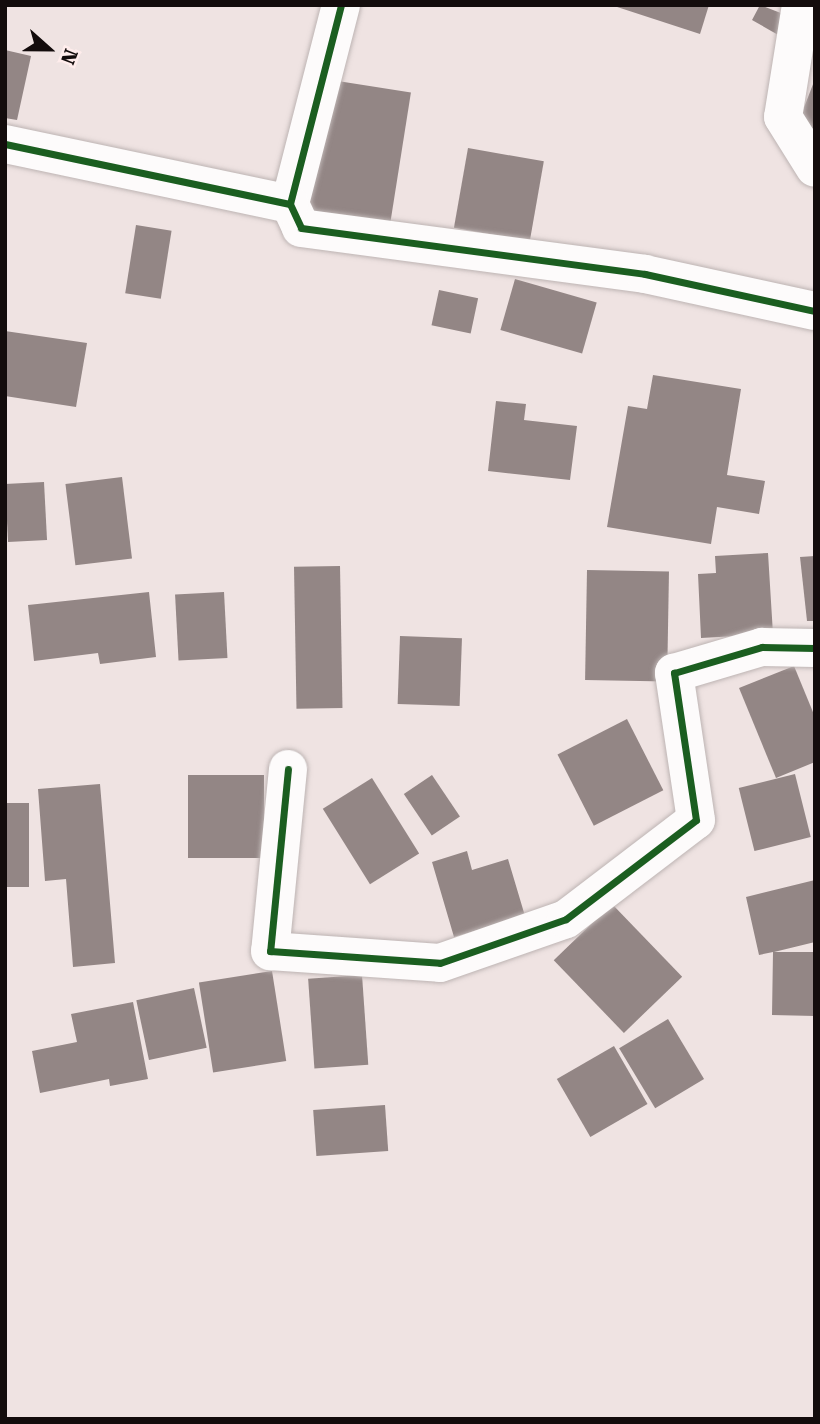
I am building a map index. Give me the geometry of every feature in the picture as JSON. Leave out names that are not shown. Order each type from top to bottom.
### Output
[{"type":"street","points":[[341,5],[290,204],[301,228],[645,274],[815,311]]},
{"type":"street","points":[[801,5],[783,117],[815,168]]},
{"type":"street","points":[[5,144],[290,204]]},
{"type":"street","points":[[288,769],[270,951],[440,963],[566,919],[696,820],[674,673],[762,647],[815,648]]},
{"type":"building","points":[[611,5],[709,5],[700,34]]},
{"type":"building","points":[[760,5],[791,17],[780,36],[752,20]]},
{"type":"building","points":[[5,50],[31,56],[17,120],[5,118]]},
{"type":"building","points":[[325,79],[411,93],[390,226],[304,212]]},
{"type":"building","points":[[815,79],[815,129],[798,123]]},
{"type":"building","points":[[468,148],[544,161],[530,241],[454,228]]},
{"type":"building","points":[[136,225],[172,231],[161,299],[125,293]]},
{"type":"building","points":[[515,279],[597,302],[582,353],[500,330]]},
{"type":"building","points":[[439,290],[478,298],[471,334],[432,325]]},
{"type":"building","points":[[5,331],[87,343],[76,407],[5,396]]},
{"type":"building","points":[[653,375],[741,389],[727,475],[765,481],[759,514],[717,507],[711,544],[607,527],[628,406],[647,409]]},
{"type":"building","points":[[496,401],[526,404],[524,420],[577,426],[570,480],[488,471]]},
{"type":"building","points":[[122,477],[132,558],[75,565],[65,484]]},
{"type":"building","points":[[44,482],[47,540],[8,542],[5,484]]},
{"type":"building","points":[[768,553],[773,634],[701,638],[698,574],[716,573],[715,556]]},
{"type":"building","points":[[815,556],[815,621],[807,621],[800,557]]},
{"type":"building","points":[[340,566],[342,708],[296,709],[294,567]]},
{"type":"building","points":[[587,570],[669,571],[667,681],[585,680]]},
{"type":"building","points":[[149,592],[156,657],[100,664],[98,653],[34,661],[28,605]]},
{"type":"building","points":[[224,592],[227,658],[179,660],[175,595]]},
{"type":"building","points":[[400,636],[462,638],[460,706],[398,704]]},
{"type":"building","points":[[794,666],[815,717],[815,762],[776,778],[739,688]]},
{"type":"building","points":[[627,719],[663,790],[594,826],[558,754]]},
{"type":"building","points":[[795,774],[811,837],[754,851],[739,788]]},
{"type":"building","points":[[188,775],[264,775],[264,858],[188,858]]},
{"type":"building","points":[[432,775],[460,816],[432,835],[404,794]]},
{"type":"building","points":[[372,778],[419,853],[370,884],[323,809]]},
{"type":"building","points":[[100,784],[115,963],[73,967],[66,879],[45,881],[38,789]]},
{"type":"building","points":[[5,803],[29,803],[29,887],[5,887]]},
{"type":"building","points":[[467,851],[472,870],[508,859],[525,916],[454,937],[432,862]]},
{"type":"building","points":[[815,880],[815,942],[774,952],[815,952],[815,1016],[772,1015],[773,952],[759,955],[746,897]]},
{"type":"building","points":[[612,904],[682,977],[624,1033],[554,960]]},
{"type":"building","points":[[272,971],[286,1061],[213,1072],[199,983]]},
{"type":"building","points":[[362,975],[368,1065],[314,1069],[308,979]]},
{"type":"building","points":[[194,988],[207,1048],[149,1060],[136,1000]]},
{"type":"building","points":[[133,1002],[148,1079],[110,1086],[109,1079],[40,1093],[32,1051],[77,1042],[71,1014]]},
{"type":"building","points":[[668,1019],[704,1079],[655,1108],[619,1048]]},
{"type":"building","points":[[614,1046],[648,1104],[590,1137],[557,1079]]},
{"type":"building","points":[[385,1105],[388,1151],[316,1156],[313,1110]]},
{"type":"cycle path","points":[[341,5],[290,204],[301,228],[645,274],[815,311]]},
{"type":"cycle path","points":[[5,144],[290,204]]},
{"type":"cycle path","points":[[288,769],[270,951],[440,963],[566,919],[696,820],[674,673],[762,647],[815,648]]}]
